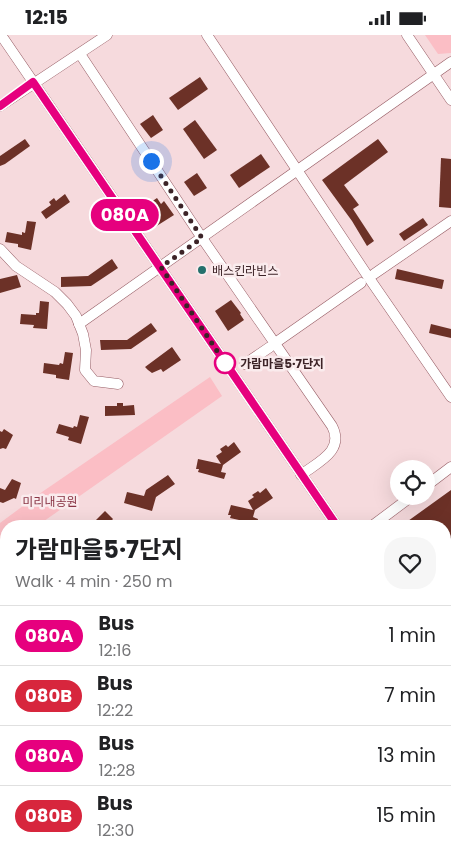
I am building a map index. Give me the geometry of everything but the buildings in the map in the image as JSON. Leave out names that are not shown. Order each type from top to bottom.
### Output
[{"type":"street","points":[[0,35],[161,267],[333,520]]},
{"type":"street","points":[[0,106],[33,82],[80,54],[107,35]]},
{"type":"street","points":[[207,35],[451,397]]},
{"type":"street","points":[[407,35],[451,100]]},
{"type":"street","points":[[80,54],[202,238],[336,433],[337,441],[332,452],[301,475]]},
{"type":"street","points":[[79,324],[451,62]]},
{"type":"street","points":[[374,274],[451,221]]},
{"type":"street","points":[[0,249],[16,266],[55,292],[67,304],[83,335],[86,350],[85,370],[94,381],[118,384]]},
{"type":"street","points":[[245,364],[361,283]]},
{"type":"street","points":[[435,479],[451,467]]},
{"type":"street","points":[[380,520],[400,505]]},
{"type":"green space","points":[[425,35],[451,35],[451,53],[438,54]]},
{"type":"green space","name":"미리내공원","points":[[210,377],[222,396],[46,520],[4,520]]},
{"type":"bus line","name":"080A","points":[[0,106],[33,82],[333,520]]},
{"type":"place","name":"배스킨라빈스","points":[[202,270]]},
{"type":"place","name":"가람마을5·7단지","points":[[225,363]]},
{"type":"route","points":[[151,161],[202,238],[161,267],[225,363]]}]
